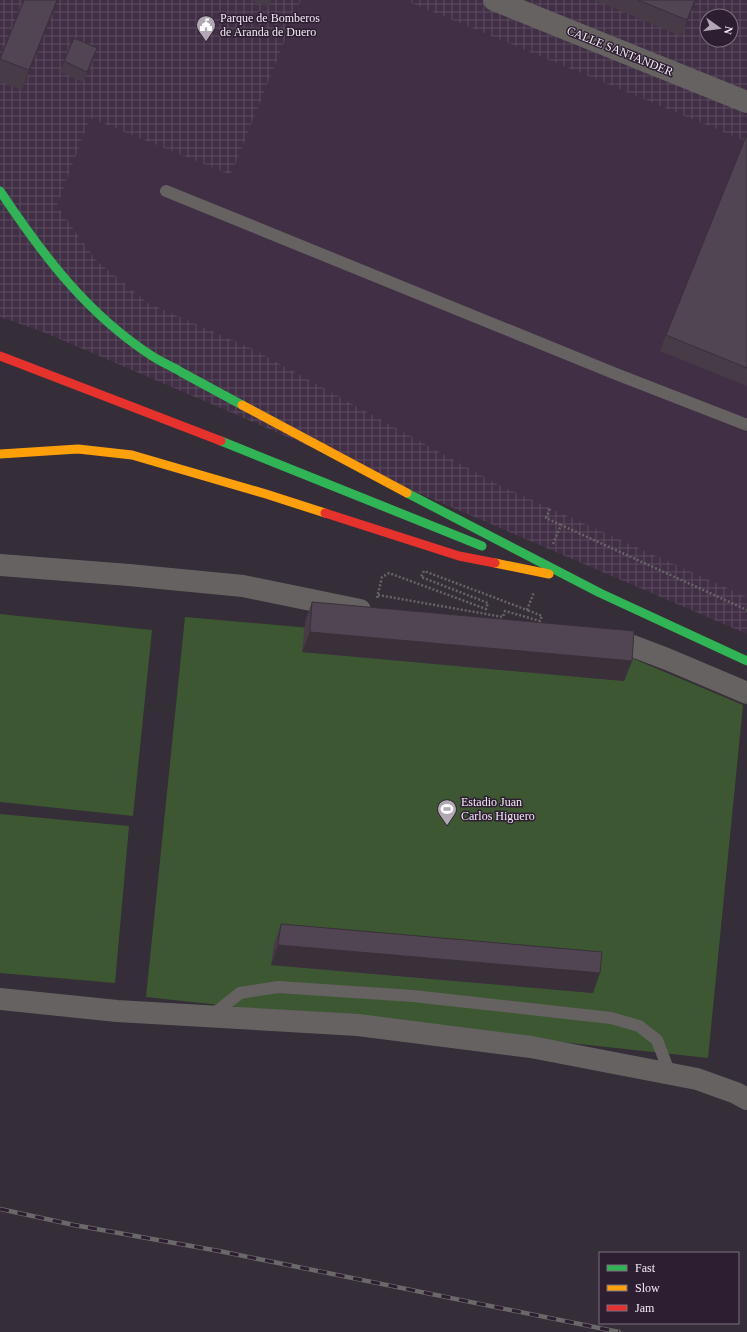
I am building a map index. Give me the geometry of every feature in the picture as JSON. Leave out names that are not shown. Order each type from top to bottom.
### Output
[{"type":"highway","points":[[0,191],[28,232],[78,295],[110,325],[152,356],[302,438],[600,593],[747,661]]},
{"type":"highway","points":[[0,356],[192,429],[492,550]]},
{"type":"highway","points":[[0,454],[78,449],[132,455],[266,494],[459,556],[558,576]]},
{"type":"highway","points":[[507,556],[600,593]]},
{"type":"street","name":"CALLE SANTANDER","points":[[494,0],[747,102]]},
{"type":"street","points":[[0,565],[130,575],[243,586],[378,607]]},
{"type":"street","points":[[584,637],[622,642],[667,659],[747,693]]},
{"type":"street","points":[[0,999],[117,1011],[358,1026],[531,1047],[697,1079],[736,1093],[747,1099]]},
{"type":"lane","points":[[166,191],[616,374],[747,425]]},
{"type":"lane","points":[[210,1017],[240,993],[278,987],[413,996],[611,1018],[639,1026],[657,1040],[670,1074]]},
{"type":"path","points":[[550,509],[546,518],[561,525]]},
{"type":"path","points":[[389,573],[382,577],[378,607],[503,617],[505,611],[540,621],[542,616],[527,610]]},
{"type":"path","points":[[497,622],[498,616]]},
{"type":"shaded area","points":[[0,0],[301,0],[231,175],[90,118],[57,206],[96,260],[148,303],[253,349],[499,485],[747,597],[747,634],[43,332],[0,317]]},
{"type":"shaded area","points":[[301,0],[404,0],[747,142],[747,597],[499,485],[253,349],[148,303],[96,260],[57,206],[90,118],[231,174]]},
{"type":"shaded area","points":[[404,0],[747,0],[747,142]]},
{"type":"green space","points":[[0,614],[152,630],[133,816],[0,802]]},
{"type":"green space","name":"Estadio Juan Carlos Higuero","points":[[185,617],[627,656],[743,705],[708,1058],[146,997]]},
{"type":"green space","points":[[0,814],[129,826],[115,983],[0,973]]},
{"type":"building","points":[[24,0],[57,0],[29,70],[0,59]]},
{"type":"building","points":[[638,0],[695,0],[687,20]]},
{"type":"building","points":[[74,38],[97,48],[87,72],[64,61]]},
{"type":"building","points":[[747,134],[747,368],[666,335]]},
{"type":"building","points":[[312,602],[634,631],[632,661],[310,632]]},
{"type":"building","points":[[281,924],[602,952],[600,973],[278,945]]},
{"type":"railway","points":[[0,1209],[74,1225],[219,1251],[619,1332]]},
{"type":"traffic: fast","points":[[0,191],[49,260],[86,302],[107,321],[155,358],[242,405]]},
{"type":"traffic: fast","points":[[221,441],[482,546]]},
{"type":"traffic: fast","points":[[407,493],[600,593],[747,661]]},
{"type":"traffic: slow","points":[[242,405],[407,493]]},
{"type":"traffic: slow","points":[[0,454],[78,449],[132,455],[266,494],[325,513]]},
{"type":"traffic: slow","points":[[495,563],[549,574]]},
{"type":"traffic: jam","points":[[0,356],[221,441]]},
{"type":"traffic: jam","points":[[325,513],[459,556],[495,563]]},
{"type":"place","name":"Parque de Bomberos de Aranda de Duero","points":[[206,42]]},
{"type":"place","name":"Estadio Juan Carlos Higuero","points":[[447,826]]}]
